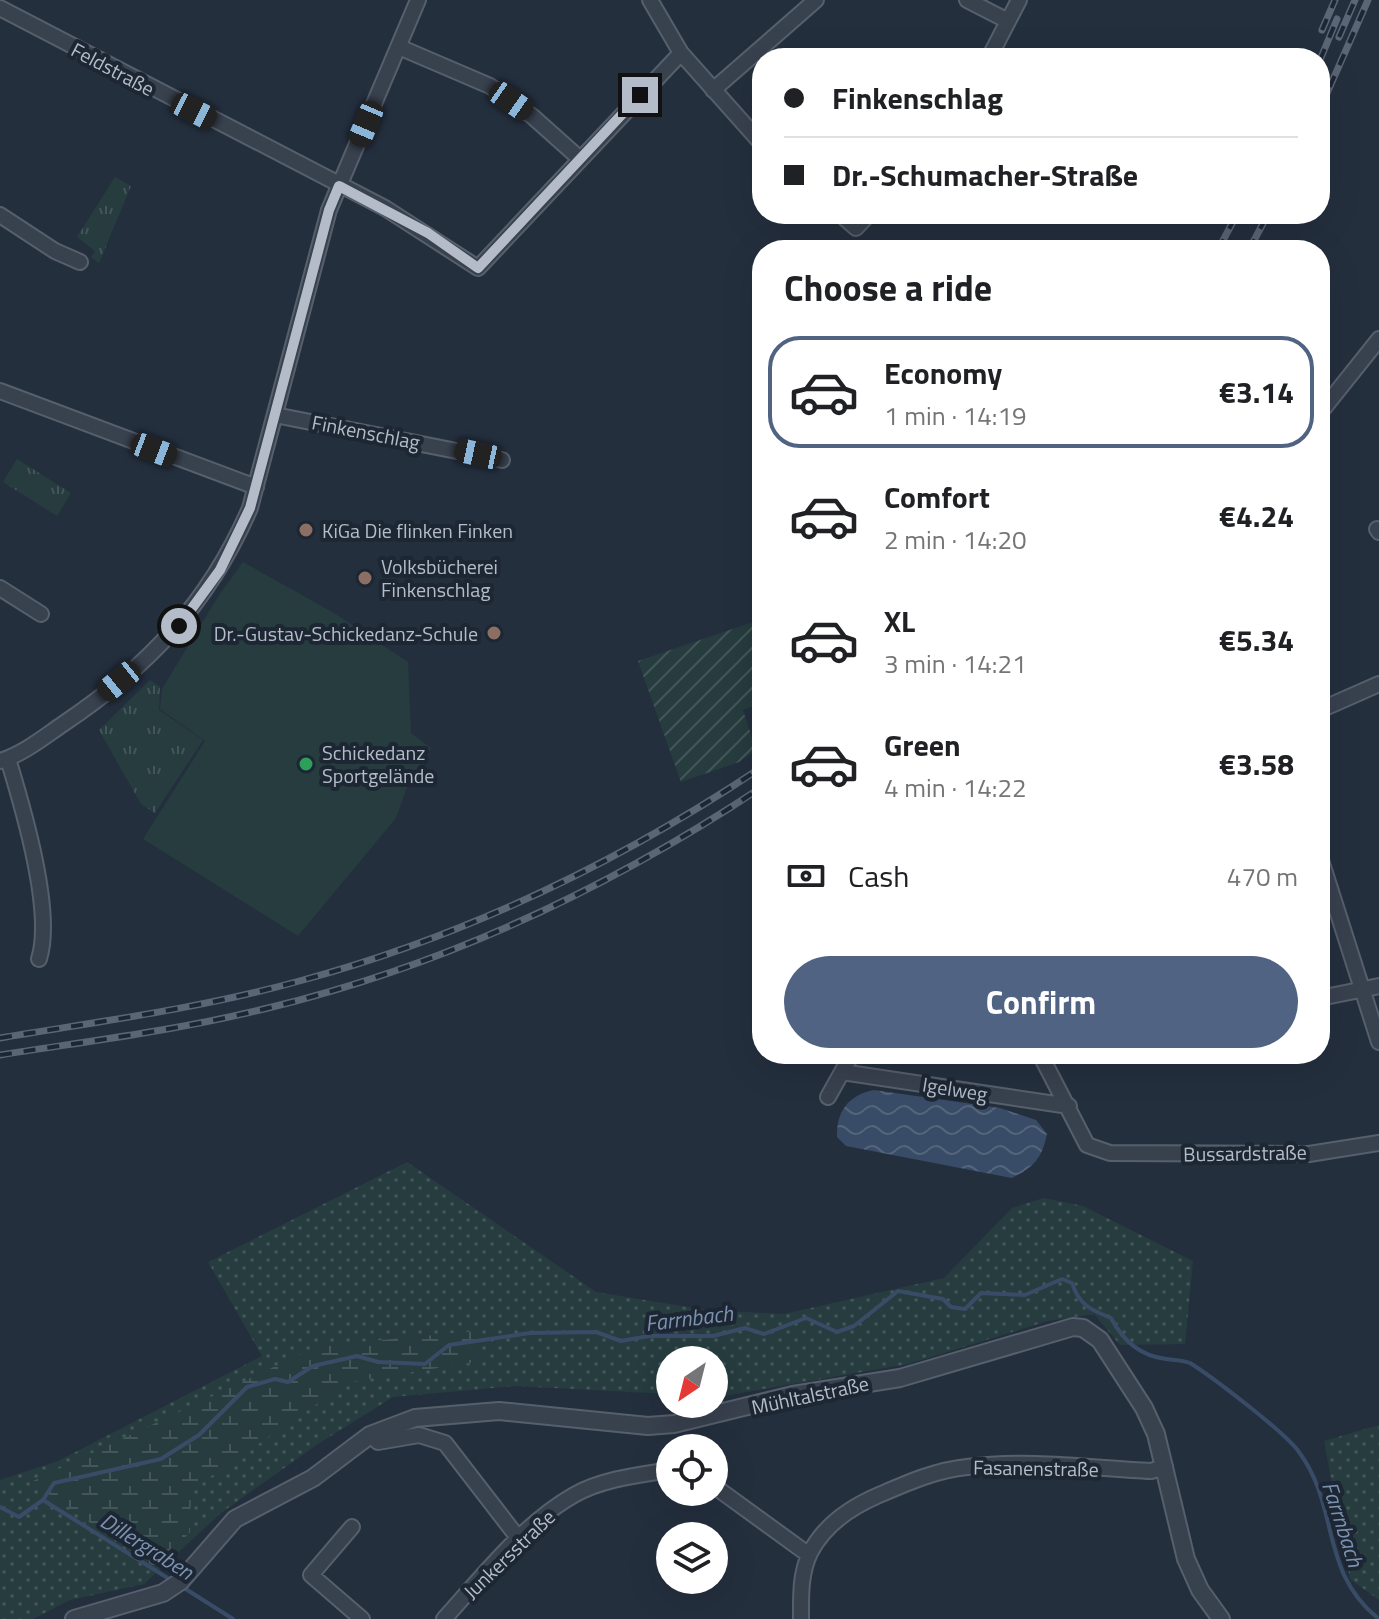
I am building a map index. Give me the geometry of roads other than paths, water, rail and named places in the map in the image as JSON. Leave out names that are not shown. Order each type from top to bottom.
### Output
[{"type":"street","points":[[39,959],[45,938],[32,847],[4,760],[76,715],[147,659],[201,600],[232,549],[256,487],[329,210],[418,0]]},
{"type":"street","points":[[650,0],[681,53],[752,133]]},
{"type":"street","points":[[761,48],[816,0]]},
{"type":"street","points":[[967,0],[1008,21]]},
{"type":"street","points":[[994,48],[1019,0]]},
{"type":"street","name":"Feldstraße","points":[[0,8],[428,233],[478,268],[579,158]]},
{"type":"street","points":[[399,47],[490,86],[532,116],[579,158],[681,53]]},
{"type":"street","points":[[713,90],[752,56]]},
{"type":"street","points":[[0,215],[55,251],[80,262]]},
{"type":"street","points":[[1330,400],[1379,339]]},
{"type":"street","points":[[0,391],[256,487]]},
{"type":"street","name":"Finkenschlag","points":[[275,415],[502,460]]},
{"type":"street","points":[[0,588],[41,614]]},
{"type":"street","points":[[1330,706],[1379,684]]},
{"type":"street","points":[[1330,888],[1379,1042]]},
{"type":"street","points":[[1330,996],[1379,986]]},
{"type":"street","points":[[828,1097],[846,1064]]},
{"type":"street","points":[[1046,1064],[1069,1106]]},
{"type":"street","name":"Igelweg","points":[[842,1072],[1069,1106]]},
{"type":"street","name":"Bussardstraße","points":[[1069,1106],[1087,1145],[1110,1153],[1309,1154],[1379,1143]]},
{"type":"street","name":"Mühltalstraße","points":[[74,1619],[163,1593],[181,1581],[235,1519],[313,1478],[370,1435],[415,1418],[499,1411],[648,1426],[674,1424],[793,1395],[900,1378],[1073,1327],[1083,1328],[1100,1340],[1120,1367],[1156,1434],[1186,1559],[1200,1590],[1221,1619]]},
{"type":"street","points":[[370,1435],[378,1442],[419,1435],[445,1443],[519,1539]]},
{"type":"street","name":"Fasanenstraße","points":[[801,1619],[801,1586],[809,1555],[826,1530],[852,1509],[932,1474],[988,1465],[1151,1471],[1165,1467]]},
{"type":"street","name":"Junkersstraße","points":[[444,1619],[519,1539],[575,1495],[600,1484],[656,1473]]},
{"type":"street","points":[[728,1496],[809,1555]]},
{"type":"street","points":[[352,1527],[311,1575],[362,1619]]},
{"type":"water","points":[[874,1090],[1000,1108],[1036,1120],[1047,1134],[1045,1142],[1036,1161],[1012,1178],[846,1146],[837,1137],[842,1112],[851,1100]]},
{"type":"waterway","name":"Farrnbach","points":[[0,1507],[19,1517],[43,1500],[54,1483],[161,1459],[199,1435],[247,1387],[275,1379],[288,1382],[313,1366],[357,1356],[378,1362],[425,1364],[449,1345],[530,1333],[596,1332],[621,1341],[649,1336],[713,1336],[745,1328],[764,1334],[806,1318],[837,1332],[854,1326],[898,1291],[943,1299],[951,1307],[965,1309],[981,1293],[1025,1295],[1062,1279],[1072,1283],[1078,1297],[1087,1306],[1111,1318],[1133,1346],[1148,1355],[1190,1363],[1248,1405],[1291,1443],[1312,1473],[1347,1581],[1360,1601],[1379,1619]]},
{"type":"waterway","name":"Dillergraben","points":[[43,1500],[174,1582]]},
{"type":"waterway","name":"Dillergraben","points":[[181,1586],[233,1619]]},
{"type":"railway","points":[[1322,30],[1335,0]]},
{"type":"railway","points":[[1339,37],[1355,0]]},
{"type":"railway","points":[[1330,86],[1368,0]]},
{"type":"railway","points":[[1325,48],[1337,19]]},
{"type":"railway","points":[[1223,240],[1232,224]]},
{"type":"railway","points":[[1254,240],[1263,224]]},
{"type":"railway","points":[[0,1038],[266,990],[424,941],[483,918],[598,864],[654,834],[752,773]]},
{"type":"railway","points":[[0,1055],[235,1016],[399,970],[462,946],[586,890],[646,858],[752,793]]},
{"type":"place","name":"KiGa Die flinken Finken","points":[[306,530]]},
{"type":"place","name":"Volksbücherei Finkenschlag","points":[[365,578]]},
{"type":"place","name":"Dr.-Gustav-Schickedanz-Schule","points":[[494,633]]},
{"type":"place","name":"Schickedanz Sportgelände","points":[[306,764]]}]
